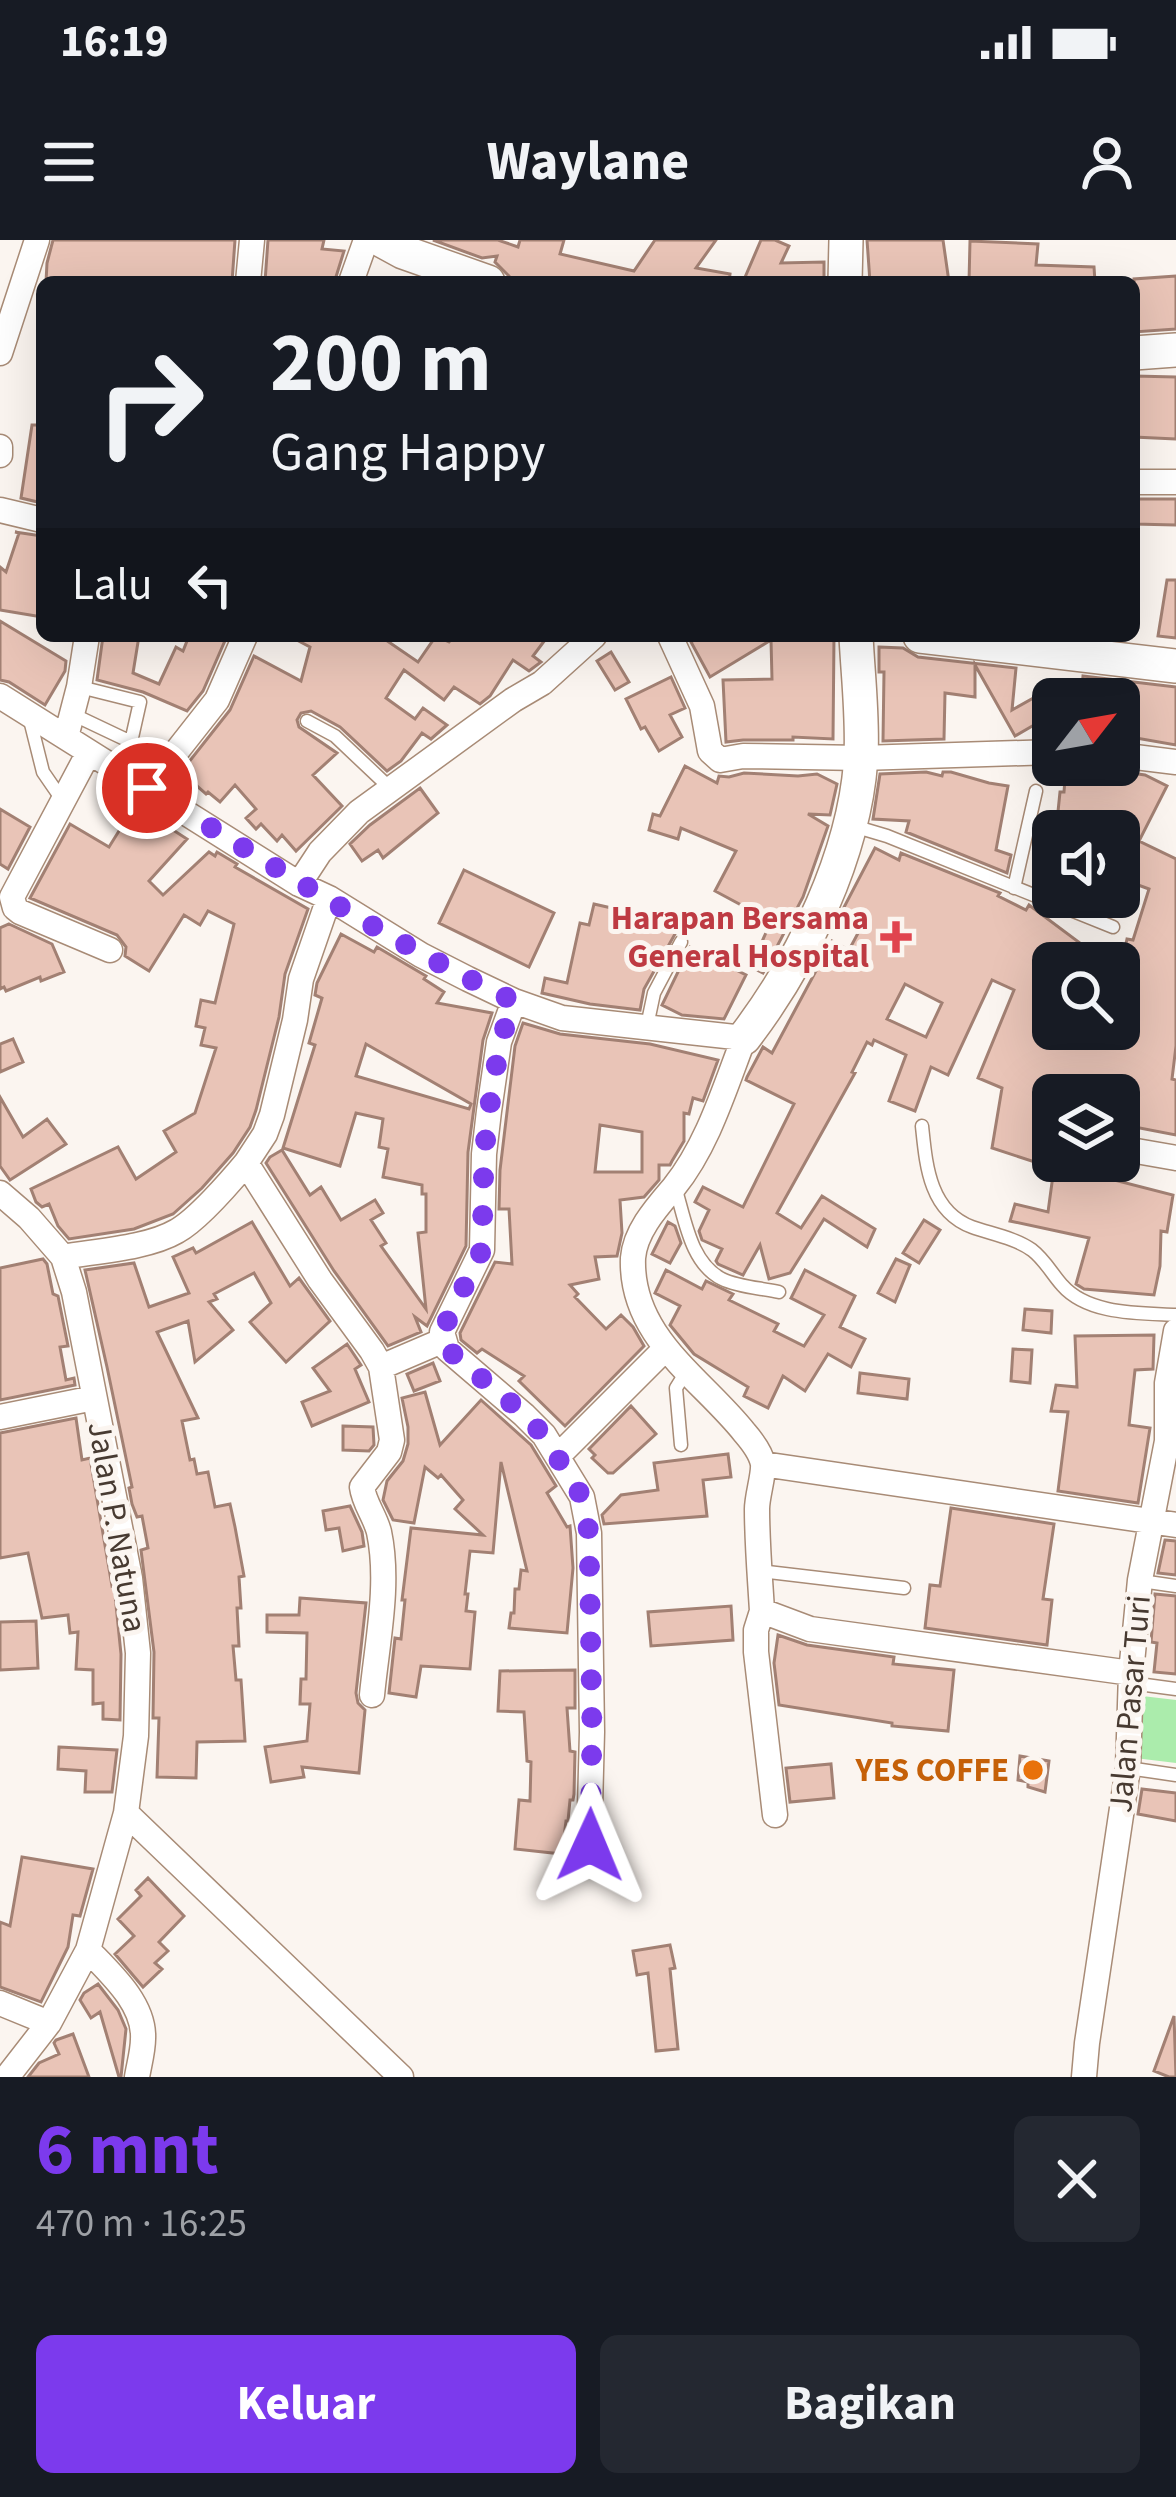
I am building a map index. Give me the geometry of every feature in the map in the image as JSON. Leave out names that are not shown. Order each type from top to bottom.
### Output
[{"type":"street","points":[[2,342],[9,297],[38,240]]},
{"type":"street","points":[[249,276],[252,240]]},
{"type":"street","points":[[354,276],[366,240]]},
{"type":"street","points":[[381,240],[471,276]]},
{"type":"street","points":[[845,276],[846,240]]},
{"type":"street","points":[[1140,353],[1176,350]]},
{"type":"street","points":[[1140,482],[1176,482]]},
{"type":"street","points":[[0,510],[36,519]]},
{"type":"street","points":[[68,728],[86,642]]},
{"type":"street","points":[[147,788],[217,700],[242,642]]},
{"type":"street","points":[[305,876],[340,831],[390,788],[542,683],[588,642]]},
{"type":"street","points":[[673,642],[702,706],[710,751],[720,760],[1032,753]]},
{"type":"street","points":[[775,1814],[756,1652],[763,1611],[757,1509],[763,1464],[740,1426],[666,1348],[644,1310],[633,1258],[637,1240],[656,1208],[689,1165],[744,1038],[782,982],[819,911],[842,852],[860,758],[856,642]]},
{"type":"street","points":[[992,642],[1176,666]]},
{"type":"street","points":[[0,698],[28,715],[68,728],[89,752],[147,788],[305,876],[328,898],[422,955],[514,1001],[562,1018],[744,1038]]},
{"type":"street","points":[[89,752],[8,912],[110,950]]},
{"type":"street","points":[[1140,758],[1176,762]]},
{"type":"street","points":[[63,1257],[176,1232],[246,1162],[272,1115],[302,979],[328,898]]},
{"type":"street","points":[[514,1001],[500,1042],[489,1111],[482,1250],[444,1324],[444,1340],[447,1349],[544,1436],[582,1497],[589,1533],[590,1845]]},
{"type":"street","points":[[1140,1152],[1176,1158]]},
{"type":"street","points":[[246,1162],[381,1367],[392,1440],[362,1487],[379,1530],[383,1564],[372,1695]]},
{"type":"street","name":"Jalan P. Natuna","points":[[0,1193],[63,1257],[74,1292],[130,1578],[137,1653],[136,1736],[125,1813],[88,1950],[49,2023],[7,2077]]},
{"type":"street","name":"Jalan Pasar Turi","points":[[1084,2077],[1128,1768],[1140,1580],[1164,1524],[1176,1331]]},
{"type":"street","points":[[381,1367],[444,1340]]},
{"type":"street","points":[[558,1456],[666,1348]]},
{"type":"street","points":[[0,1417],[94,1397]]},
{"type":"street","points":[[763,1464],[1164,1524]]},
{"type":"street","points":[[763,1611],[810,1630],[1131,1678]]},
{"type":"street","points":[[125,1813],[401,2077]]},
{"type":"street","points":[[88,1950],[139,2013],[143,2038],[137,2077]]},
{"type":"street","points":[[0,2003],[49,2023]]},
{"type":"lane","points":[[68,728],[131,742],[140,702],[79,687]]},
{"type":"lane","points":[[28,715],[44,772],[63,801]]},
{"type":"lane","points":[[308,721],[335,736],[390,788]]},
{"type":"lane","points":[[1015,888],[1036,791]]},
{"type":"lane","points":[[849,825],[1113,927]]},
{"type":"lane","points":[[647,1028],[654,993],[681,942]]},
{"type":"lane","points":[[922,1126],[927,1174],[936,1195],[965,1225],[1024,1246],[1038,1255],[1063,1286],[1085,1300],[1105,1308],[1176,1315]]},
{"type":"lane","points":[[675,1186],[690,1236],[706,1267],[723,1280],[779,1292]]},
{"type":"lane","points":[[681,1445],[676,1388],[686,1372]]},
{"type":"lane","points":[[760,1571],[904,1588]]},
{"type":"lane","points":[[1140,1580],[1176,1586]]},
{"type":"lane","points":[[1131,1678],[1176,1689]]},
{"type":"lane","points":[[1128,1768],[1176,1774]]},
{"type":"green space","points":[[1142,1696],[1176,1700],[1176,1763],[1135,1758]]},
{"type":"building","points":[[53,240],[235,240],[232,276],[46,276]]},
{"type":"building","points":[[268,240],[324,240],[322,249],[344,251],[336,276],[265,276]]},
{"type":"building","points":[[433,240],[498,240],[518,247],[520,240],[564,240],[560,254],[634,271],[655,240],[716,240],[696,268],[730,274],[509,276],[495,262],[497,256],[482,258]]},
{"type":"building","points":[[761,240],[789,246],[781,263],[824,262],[824,276],[746,276]]},
{"type":"building","points":[[867,240],[943,240],[948,276],[870,276]]},
{"type":"building","points":[[970,241],[1038,244],[1036,265],[1094,267],[1095,276],[969,276]]},
{"type":"building","points":[[1176,276],[1176,329],[1140,332],[1140,279]]},
{"type":"building","points":[[1140,376],[1176,377],[1176,439],[1140,437]]},
{"type":"building","points":[[32,425],[36,425],[36,502],[21,498]]},
{"type":"building","points":[[1140,499],[1176,499],[1176,525],[1140,524]]},
{"type":"building","points":[[15,532],[36,535],[36,616],[0,610],[0,567],[6,572],[19,533]]},
{"type":"building","points":[[1167,580],[1176,580],[1176,638],[1158,636]]},
{"type":"building","points":[[0,621],[66,661],[45,705],[0,680]]},
{"type":"building","points":[[102,642],[138,642],[133,673],[159,684],[176,647],[183,651],[187,642],[224,642],[203,691],[187,711],[143,692],[97,680]]},
{"type":"building","points":[[300,642],[389,642],[418,662],[432,642],[544,642],[533,656],[541,662],[529,671],[513,660],[480,704],[454,687],[444,700],[404,670],[386,698],[415,719],[423,708],[447,725],[431,739],[422,733],[387,771],[340,727],[311,711],[301,713],[299,727],[337,753],[313,775],[342,806],[296,851],[282,835],[277,841],[261,824],[256,829],[246,818],[256,809],[235,785],[220,802],[181,772],[230,710],[254,656],[301,681],[310,647]]},
{"type":"building","points":[[691,642],[768,642],[710,677]]},
{"type":"building","points":[[771,642],[834,642],[833,739],[726,742],[723,680],[772,679]]},
{"type":"building","points":[[879,647],[903,648],[918,657],[1016,668],[1012,710],[1032,699],[1032,726],[1015,736],[975,665],[975,697],[945,693],[944,739],[883,741],[884,672],[879,672]]},
{"type":"building","points":[[611,652],[629,682],[615,690],[597,661]]},
{"type":"building","points":[[671,677],[685,708],[670,715],[682,737],[659,751],[626,699]]},
{"type":"building","points":[[1140,683],[1176,687],[1176,745],[1140,739]]},
{"type":"building","points":[[685,766],[717,783],[719,776],[744,773],[817,774],[837,784],[830,815],[808,814],[828,826],[803,897],[763,973],[751,967],[771,921],[715,891],[736,851],[681,828],[678,839],[649,830],[653,814],[660,816]]},
{"type":"building","points":[[951,772],[1008,786],[996,850],[1011,855],[1007,873],[906,832],[909,821],[873,819],[880,774],[942,776]]},
{"type":"building","points":[[1140,774],[1167,786],[1140,839],[1140,810],[1058,810],[1064,786],[1140,786]]},
{"type":"building","points":[[420,788],[438,813],[383,858],[378,850],[362,861],[350,844]]},
{"type":"building","points":[[137,802],[187,839],[149,881],[163,895],[209,852],[215,856],[217,852],[308,909],[285,974],[256,1110],[233,1153],[173,1214],[134,1229],[69,1239],[49,1204],[42,1207],[36,1202],[31,1189],[118,1147],[136,1179],[176,1152],[164,1131],[195,1113],[216,1048],[201,1045],[205,1028],[196,1026],[201,1000],[215,1003],[234,924],[208,911],[200,925],[184,915],[149,971],[125,956],[126,947],[117,935],[30,898],[70,824],[109,847]]},
{"type":"building","points":[[0,809],[30,827],[8,869],[0,864]]},
{"type":"building","points":[[1140,841],[1176,859],[1172,1079],[1176,1080],[1176,1135],[1140,1128],[1140,1074],[1032,1074],[1032,1161],[992,1148],[1002,1088],[978,1078],[1014,990],[992,980],[948,1075],[931,1067],[915,1111],[889,1101],[906,1055],[874,1040],[872,1045],[867,1042],[855,1073],[777,1213],[801,1228],[822,1196],[875,1229],[867,1247],[824,1219],[790,1273],[769,1279],[760,1245],[743,1275],[718,1264],[722,1249],[702,1240],[699,1231],[709,1210],[695,1202],[703,1187],[743,1207],[794,1104],[747,1077],[763,1047],[772,1053],[832,941],[849,950],[864,922],[842,911],[875,848],[899,860],[901,853],[1000,893],[998,896],[1026,910],[1029,905],[1032,918],[1046,918],[1079,942],[1032,942],[1032,1050],[1140,1050],[1140,942],[1126,942],[1133,940],[1149,889],[1140,886]],"holes":[[[905,984],[942,1003],[926,1037],[887,1019]]]},
{"type":"building","points":[[464,870],[554,913],[529,967],[439,923]]},
{"type":"building","points":[[594,904],[677,923],[644,989],[640,1010],[542,993],[545,978],[567,983],[580,923],[589,925]]},
{"type":"building","points":[[9,924],[52,944],[64,972],[0,989],[0,928]]},
{"type":"building","points":[[341,934],[374,952],[377,947],[426,976],[444,992],[437,1003],[492,1013],[483,1040],[468,1152],[466,1246],[427,1326],[415,1317],[421,1332],[388,1346],[266,1163],[282,1150],[310,1195],[321,1187],[341,1220],[375,1200],[383,1213],[371,1220],[386,1243],[381,1246],[426,1309],[418,1233],[426,1232],[426,1194],[422,1194],[422,1185],[383,1177],[388,1149],[379,1147],[383,1119],[356,1113],[340,1166],[283,1148],[315,1045],[309,1043],[322,998],[315,995]],"holes":[[[366,1044],[471,1104],[469,1109],[356,1076]]]},
{"type":"building","points":[[690,947],[746,975],[724,1019],[682,1015],[662,1005]]},
{"type":"building","points":[[523,1023],[560,1034],[650,1044],[718,1060],[703,1101],[693,1098],[689,1114],[684,1113],[684,1141],[670,1165],[659,1165],[659,1180],[644,1197],[620,1200],[622,1233],[617,1256],[595,1257],[599,1279],[570,1285],[578,1294],[575,1297],[606,1329],[621,1315],[644,1346],[565,1426],[519,1381],[524,1376],[482,1349],[477,1353],[461,1340],[460,1333],[495,1262],[512,1264],[509,1209],[499,1209],[515,1046]],"holes":[[[600,1125],[642,1132],[642,1172],[595,1172]]]},
{"type":"building","points":[[13,1039],[23,1062],[0,1072],[0,1044]]},
{"type":"building","points":[[0,1097],[23,1137],[47,1119],[66,1144],[10,1180],[0,1166]]},
{"type":"building","points":[[1052,1182],[1122,1182],[1173,1195],[1167,1232],[1161,1231],[1154,1295],[1084,1289],[1076,1284],[1089,1238],[1010,1221],[1015,1204],[1048,1212]]},
{"type":"building","points":[[924,1220],[940,1230],[919,1263],[903,1253]]},
{"type":"building","points":[[252,1222],[290,1286],[299,1278],[330,1321],[286,1362],[250,1322],[271,1303],[254,1273],[214,1294],[217,1299],[209,1302],[233,1330],[195,1362],[188,1321],[157,1332],[198,1418],[182,1421],[190,1460],[194,1459],[197,1474],[208,1472],[215,1507],[230,1504],[235,1527],[244,1576],[239,1577],[239,1646],[233,1646],[236,1680],[241,1680],[245,1741],[197,1742],[196,1778],[157,1777],[159,1718],[153,1718],[154,1652],[141,1550],[148,1548],[142,1516],[137,1517],[132,1504],[85,1270],[134,1263],[149,1307],[189,1293],[173,1257],[193,1248],[196,1253]]},
{"type":"building","points":[[668,1222],[675,1226],[681,1243],[670,1263],[652,1254]]},
{"type":"building","points":[[43,1259],[53,1294],[58,1296],[68,1346],[60,1347],[66,1380],[74,1378],[75,1385],[0,1400],[0,1268]]},
{"type":"building","points":[[896,1259],[910,1265],[895,1302],[878,1293]]},
{"type":"building","points":[[666,1270],[702,1289],[706,1281],[733,1294],[729,1300],[778,1324],[774,1331],[804,1346],[824,1315],[791,1298],[805,1270],[855,1296],[840,1327],[865,1339],[851,1367],[828,1354],[805,1391],[783,1376],[768,1408],[744,1396],[748,1387],[694,1354],[670,1325],[680,1306],[655,1293]]},
{"type":"building","points":[[1025,1309],[1052,1311],[1051,1333],[1023,1330]]},
{"type":"building","points":[[1154,1335],[1153,1369],[1135,1370],[1129,1425],[1150,1428],[1138,1503],[1058,1491],[1068,1412],[1051,1411],[1056,1385],[1077,1387],[1075,1336]]},
{"type":"building","points":[[347,1344],[361,1365],[355,1369],[369,1402],[312,1426],[302,1402],[330,1391],[313,1368]]},
{"type":"building","points":[[1013,1349],[1032,1350],[1030,1383],[1011,1381]]},
{"type":"building","points":[[433,1363],[440,1381],[414,1391],[407,1374]]},
{"type":"building","points":[[860,1373],[909,1379],[907,1399],[858,1393]]},
{"type":"building","points":[[425,1392],[440,1445],[481,1400],[531,1445],[556,1486],[547,1493],[570,1526],[573,1568],[567,1633],[509,1628],[521,1570],[527,1571],[501,1462],[493,1553],[470,1551],[466,1611],[475,1612],[470,1669],[421,1666],[416,1697],[389,1693],[395,1638],[401,1639],[411,1528],[483,1535],[455,1509],[463,1500],[441,1475],[438,1478],[425,1467],[414,1523],[393,1520],[383,1500],[387,1481],[403,1461],[408,1444],[402,1398]]},
{"type":"building","points":[[631,1406],[656,1434],[608,1473],[589,1449]]},
{"type":"building","points":[[76,1418],[82,1460],[90,1458],[114,1585],[121,1654],[120,1720],[103,1719],[103,1703],[93,1704],[93,1670],[76,1669],[78,1632],[70,1633],[68,1615],[42,1618],[28,1553],[0,1558],[0,1433]]},
{"type":"building","points":[[343,1426],[373,1427],[374,1445],[369,1451],[343,1450]]},
{"type":"building","points":[[728,1454],[731,1477],[703,1480],[707,1516],[604,1524],[602,1515],[621,1495],[658,1490],[654,1463]]},
{"type":"building","points":[[350,1506],[364,1546],[343,1551],[339,1528],[326,1530],[323,1511]]},
{"type":"building","points":[[951,1508],[1054,1524],[1043,1599],[1052,1600],[1047,1645],[925,1628],[930,1585],[940,1586]]},
{"type":"building","points":[[1165,1540],[1176,1541],[1176,1575],[1158,1573]]},
{"type":"building","points":[[1155,1594],[1176,1596],[1176,1674],[1154,1672]]},
{"type":"building","points":[[300,1598],[366,1603],[356,1693],[365,1710],[359,1773],[302,1767],[304,1777],[271,1782],[265,1747],[307,1741],[310,1704],[300,1704],[307,1633],[267,1632],[267,1615],[299,1615]]},
{"type":"building","points":[[731,1606],[733,1640],[651,1646],[648,1612]]},
{"type":"building","points":[[36,1621],[38,1668],[0,1670],[0,1622]]},
{"type":"building","points":[[778,1635],[807,1645],[894,1657],[893,1664],[954,1670],[948,1731],[779,1705],[774,1663]]},
{"type":"building","points":[[575,1670],[575,1708],[567,1708],[570,1751],[575,1752],[574,1794],[562,1854],[515,1849],[519,1800],[530,1801],[531,1762],[527,1761],[524,1712],[498,1711],[500,1671]]},
{"type":"building","points":[[59,1747],[117,1750],[112,1792],[85,1792],[86,1771],[58,1769]]},
{"type":"building","name":"YES COFFE","points":[[1020,1756],[1049,1761],[1045,1792],[1018,1780]]},
{"type":"building","points":[[831,1764],[834,1798],[790,1802],[786,1768]]},
{"type":"building","points":[[1142,1789],[1176,1793],[1176,1821],[1138,1814]]},
{"type":"building","points":[[22,1857],[93,1869],[80,1916],[73,1915],[68,1947],[41,2002],[0,1987],[0,1922],[10,1926]]},
{"type":"building","points":[[148,1878],[184,1916],[159,1942],[168,1951],[155,1963],[162,1969],[143,1987],[115,1954],[134,1936],[118,1919],[141,1896],[136,1890]]},
{"type":"building","points":[[670,1945],[678,2049],[656,2051],[648,1973],[637,1975],[633,1951]]},
{"type":"building","points":[[98,1984],[126,2029],[121,2077],[100,2012],[91,2018],[80,2000]]},
{"type":"building","points":[[1174,2016],[1176,2077],[1169,2077],[1154,2071]]},
{"type":"building","points":[[73,2034],[89,2077],[28,2077],[39,2063],[59,2054],[56,2040]]},
{"type":"place","name":"Harapan Bersama General Hospital","points":[[896,937]]},
{"type":"place","name":"YES COFFE","points":[[1033,1770]]},
{"type":"route","points":[[147,788],[299,884],[514,1001],[500,1042],[489,1111],[482,1250],[442,1332],[447,1349],[544,1436],[582,1497],[589,1533],[590,1845]]}]
